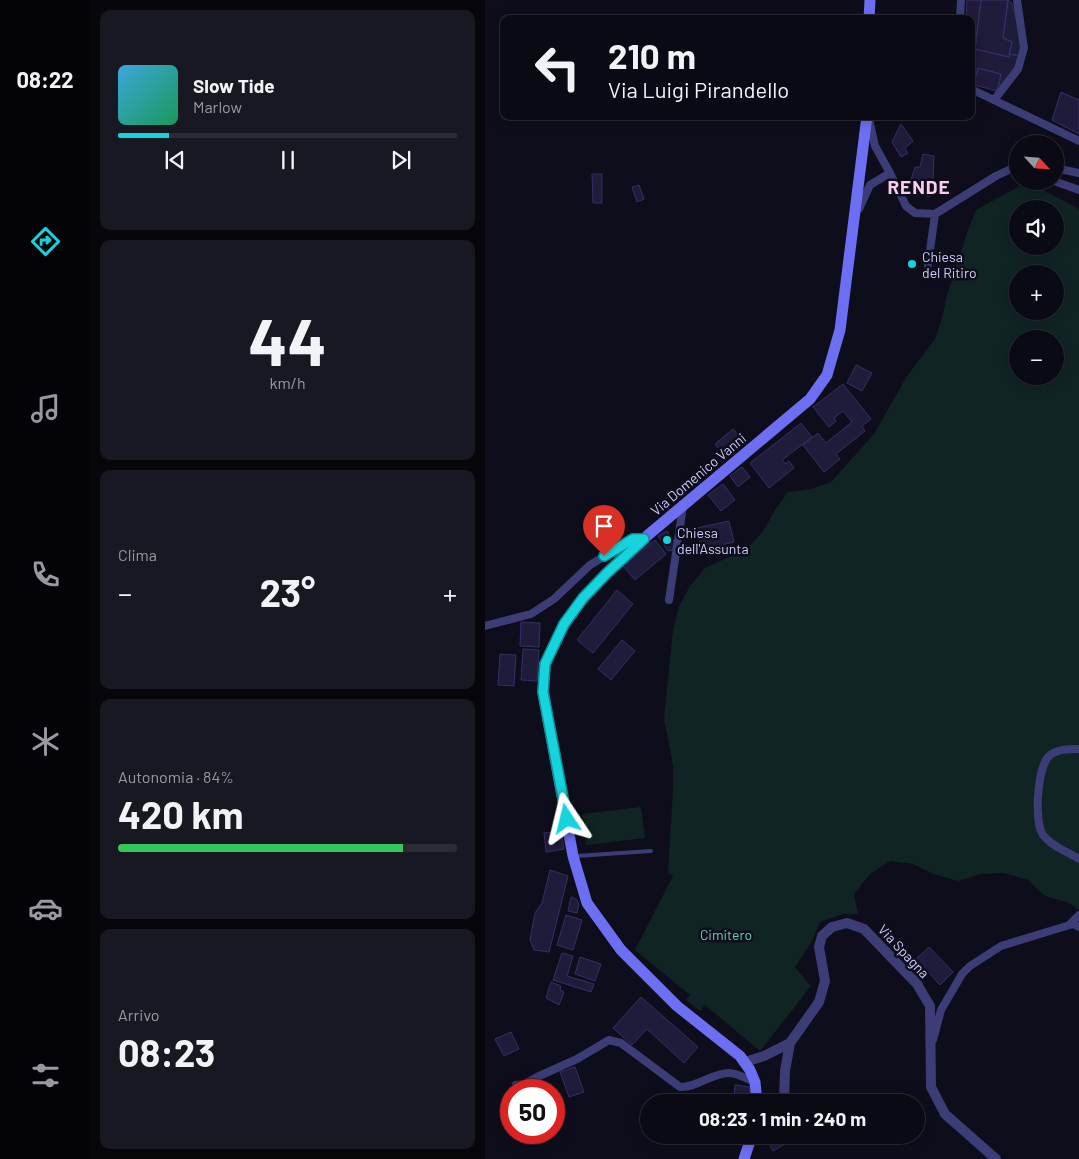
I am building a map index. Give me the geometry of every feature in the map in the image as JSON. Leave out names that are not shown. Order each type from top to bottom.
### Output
[{"type":"main road","points":[[869,15],[870,0]]},
{"type":"main road","name":"Via Domenico Vanni","points":[[756,1094],[755,1082],[745,1062],[677,1006],[621,950],[587,903],[573,856],[543,692],[545,664],[564,624],[583,598],[607,573],[644,539],[810,400],[827,375],[840,330],[866,120]]},
{"type":"main road","points":[[744,1159],[749,1144]]},
{"type":"street","points":[[960,15],[961,0]]},
{"type":"street","points":[[994,100],[1018,69],[1024,48],[1017,0]]},
{"type":"street","points":[[975,91],[1079,141]]},
{"type":"street","points":[[868,120],[875,146],[906,206],[915,213],[935,214],[996,176],[1009,170]]},
{"type":"street","points":[[1064,170],[1079,173]]},
{"type":"street","points":[[853,225],[870,185],[890,172]]},
{"type":"street","points":[[1064,185],[1079,190]]},
{"type":"street","points":[[928,264],[935,214]]},
{"type":"street","points":[[669,600],[683,506]]},
{"type":"street","points":[[485,626],[531,614],[554,599],[590,565],[633,539],[644,539]]},
{"type":"street","points":[[1079,749],[1060,750],[1050,756],[1043,765],[1040,776],[1038,817],[1041,833],[1047,841],[1079,859]]},
{"type":"street","points":[[931,1049],[941,1010],[962,974],[970,966],[1001,946],[1070,924],[1079,915]]},
{"type":"street","name":"Via Spagna","points":[[784,1094],[785,1071],[790,1043],[819,1002],[825,981],[819,946],[822,936],[832,927],[847,922],[864,929],[917,984],[930,1006],[931,1086],[945,1114],[997,1159]]},
{"type":"street","points":[[1070,924],[1079,927]]},
{"type":"street","points":[[534,1079],[609,1040],[621,1043],[680,1087],[687,1087],[720,1074],[731,1073],[755,1082]]},
{"type":"street","name":"Via Spagna","points":[[745,1062],[764,1056],[790,1043]]},
{"type":"lane","points":[[573,856],[651,851]]},
{"type":"green space","name":"Cimitero","points":[[1013,190],[1043,190],[1062,200],[1009,200],[1009,255],[1064,255],[1064,201],[1079,209],[1079,910],[1069,903],[1045,896],[1028,880],[1004,873],[981,874],[958,881],[934,874],[913,864],[890,861],[870,874],[854,894],[858,914],[843,914],[820,922],[812,941],[795,967],[811,986],[760,1051],[705,1005],[700,1011],[686,1000],[690,995],[635,950],[673,876],[668,873],[673,765],[664,718],[673,630],[679,606],[690,586],[705,568],[748,548],[763,531],[788,492],[811,489],[831,482],[874,434],[907,376],[935,339],[968,230],[976,210]]},
{"type":"green space","points":[[641,807],[645,838],[586,845],[582,814]]},
{"type":"building","points":[[967,0],[981,0],[975,49],[975,15],[966,15]]},
{"type":"building","points":[[981,0],[1008,0],[1003,38],[1012,42],[1009,57],[975,49]]},
{"type":"building","points":[[1008,0],[1012,3],[1019,31],[1021,43],[1020,56],[1009,54],[1012,42],[1003,38]]},
{"type":"building","points":[[975,49],[1009,57],[1009,54],[1020,56],[1017,68],[1003,85],[999,85],[1001,74],[978,68],[977,74],[975,73]]},
{"type":"building","points":[[978,68],[1001,74],[997,91],[975,85]]},
{"type":"building","points":[[1061,92],[1079,100],[1079,134],[1052,120]]},
{"type":"building","points":[[901,124],[913,141],[905,148],[908,153],[901,157],[892,142]]},
{"type":"building","points":[[923,154],[934,156],[933,180],[929,197],[916,192],[910,183],[915,167],[920,167]]},
{"type":"building","points":[[592,174],[602,174],[602,203],[593,203]]},
{"type":"building","points":[[639,185],[644,199],[637,202],[632,187]]},
{"type":"building","points":[[856,365],[872,373],[862,391],[847,383]]},
{"type":"building","points":[[843,384],[871,419],[862,426],[865,431],[836,454],[840,459],[824,472],[803,445],[818,433],[826,443],[852,422],[843,411],[834,418],[836,421],[829,427],[813,407]]},
{"type":"building","points":[[801,423],[812,437],[782,460],[785,464],[789,461],[794,468],[769,488],[750,463]]},
{"type":"building","points":[[733,429],[745,443],[726,458],[715,444]]},
{"type":"building","points":[[742,467],[750,477],[738,487],[730,476]]},
{"type":"building","points":[[723,484],[735,500],[721,511],[708,495]]},
{"type":"building","points":[[729,521],[734,542],[702,550],[697,528]]},
{"type":"building","name":"Chiesa dell'Assunta","points":[[667,531],[675,543],[674,549],[670,551],[667,550],[658,536]]},
{"type":"building","points":[[655,540],[666,554],[635,580],[623,566]]},
{"type":"building","points":[[617,590],[633,604],[593,653],[577,640]]},
{"type":"building","points":[[521,622],[540,623],[539,647],[520,646]]},
{"type":"building","points":[[622,640],[635,651],[611,680],[598,669]]},
{"type":"building","points":[[523,649],[539,650],[537,681],[521,680]]},
{"type":"building","points":[[500,654],[516,655],[514,686],[498,685]]},
{"type":"building","points":[[561,831],[564,849],[546,852],[544,833]]},
{"type":"building","points":[[550,870],[568,876],[549,952],[534,950],[530,940],[535,913],[542,903]]},
{"type":"building","points":[[571,897],[576,899],[579,904],[577,913],[568,911]]},
{"type":"building","points":[[566,915],[582,920],[573,950],[557,945]]},
{"type":"building","points":[[929,947],[953,972],[940,985],[916,959]]},
{"type":"building","points":[[562,953],[573,956],[567,976],[594,984],[591,992],[553,980]]},
{"type":"building","points":[[580,957],[601,964],[595,981],[575,974]]},
{"type":"building","points":[[551,982],[561,986],[560,990],[564,992],[559,1005],[546,998]]},
{"type":"building","points":[[641,997],[698,1047],[684,1063],[647,1029],[632,1045],[613,1028]]},
{"type":"building","points":[[511,1032],[519,1049],[504,1056],[495,1039]]},
{"type":"building","points":[[575,1067],[584,1092],[569,1097],[565,1079],[563,1079],[560,1072]]},
{"type":"building","points":[[735,1085],[750,1087],[750,1094],[734,1094]]},
{"type":"building","points":[[769,1144],[785,1144],[773,1151]]},
{"type":"place","name":"Chiesa del Ritiro","points":[[912,264]]},
{"type":"place","name":"Chiesa dell'Assunta","points":[[667,540]]},
{"type":"district","name":"RENDE","points":[[919,186]]},
{"type":"route","points":[[567,819],[543,692],[545,664],[564,624],[583,598],[644,539],[633,539],[604,556]]}]
